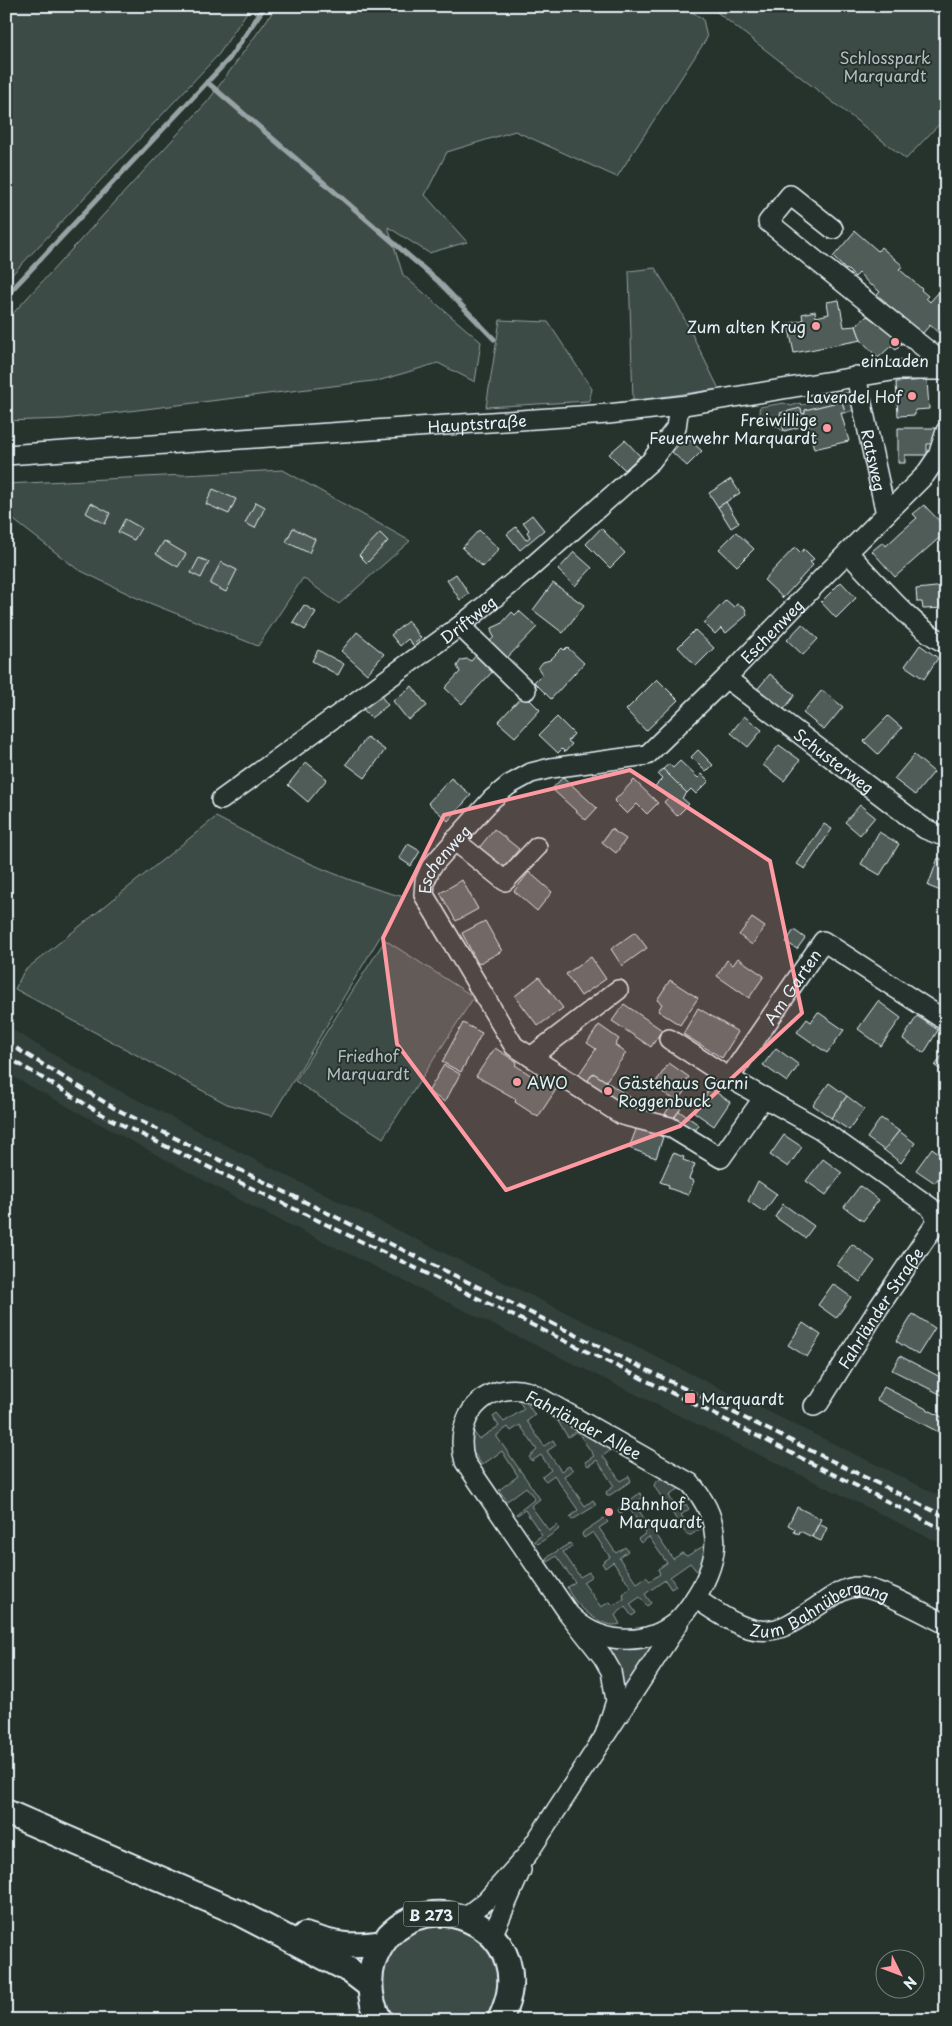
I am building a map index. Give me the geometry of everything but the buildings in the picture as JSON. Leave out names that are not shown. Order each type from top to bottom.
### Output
[{"type":"main road","points":[[6,1812],[239,1913],[349,1970],[370,1986]]},
{"type":"main road","points":[[239,1913],[329,1943],[358,1947],[382,1943]]},
{"type":"main road","name":"B 273","points":[[380,2020],[372,2002],[370,1986],[372,1964],[382,1943],[395,1930],[410,1920],[428,1914],[446,1913],[465,1917],[480,1925],[492,1936],[503,1951],[509,1968],[510,2014]]},
{"type":"street","points":[[834,229],[790,195],[768,222],[932,354],[942,370]]},
{"type":"street","name":"Hauptstraße","points":[[6,455],[608,414],[679,406],[898,370],[942,370]]},
{"type":"street","name":"Ratsweg","points":[[856,376],[886,514]]},
{"type":"street","name":"Driftweg","points":[[221,800],[460,626],[528,570],[651,461],[676,428],[679,406]]},
{"type":"street","name":"Eschenweg","points":[[764,1097],[721,1158],[670,1127],[622,1115],[514,1046],[424,895],[425,881],[431,867],[454,840],[492,799],[509,785],[531,773],[551,768],[647,755],[726,678],[925,475],[938,456],[946,431]]},
{"type":"street","points":[[848,553],[915,622],[937,640],[946,643]]},
{"type":"street","points":[[460,626],[526,690]]},
{"type":"street","name":"Schusterweg","points":[[726,678],[925,829],[946,837]]},
{"type":"street","points":[[454,840],[505,881],[537,847]]},
{"type":"street","name":"Am Garten","points":[[729,1078],[823,941],[946,1021]]},
{"type":"street","points":[[531,1057],[618,990]]},
{"type":"street","points":[[669,1039],[729,1078],[820,1129],[899,1184],[943,1218]]},
{"type":"street","name":"Fahrländer Straße","points":[[814,1406],[819,1403],[879,1308],[943,1218]]},
{"type":"street","name":"Fahrländer Allee","points":[[465,1917],[486,1901],[527,1855],[695,1598],[711,1569],[716,1543],[709,1511],[699,1493],[690,1483],[543,1399],[524,1390],[502,1391],[482,1400],[467,1417],[462,1434],[462,1451],[465,1462],[569,1614],[603,1657],[611,1671],[616,1702],[605,1735]]},
{"type":"street","name":"Zum Bahnübergang","points":[[695,1598],[737,1624],[749,1629],[762,1631],[786,1626],[842,1590],[861,1586],[890,1597],[946,1624]]},
{"type":"street","name":"Fahrländer Allee","points":[[569,1614],[582,1626],[598,1635],[616,1639],[634,1639],[652,1635],[669,1627],[683,1616],[695,1598]]},
{"type":"street","name":"Fahrländer Allee","points":[[492,1936],[527,1855]]},
{"type":"highlighted area","points":[[630,770],[770,861],[802,1013],[680,1126],[506,1190],[397,1044],[383,938],[444,815]]},
{"type":"shaded area","points":[[6,1026],[81,1071],[269,1167],[946,1499],[946,1546],[253,1207],[6,1073]]},
{"type":"green space","points":[[6,6],[251,6],[219,54],[6,281]]},
{"type":"green space","points":[[277,6],[683,6],[703,19],[707,38],[617,177],[515,131],[447,152],[425,195],[467,242],[429,253],[388,227],[403,275],[481,342],[475,382],[438,363],[381,380],[64,419],[6,421],[6,321],[208,101]]},
{"type":"green space","name":"Schlosspark Marquardt","points":[[709,6],[946,6],[946,117],[906,159]]},
{"type":"green space","points":[[655,268],[677,304],[719,389],[633,401],[629,271]]},
{"type":"green space","points":[[500,320],[548,322],[592,389],[589,401],[486,407]]},
{"type":"green space","points":[[852,392],[856,409],[845,413],[842,401],[805,410],[805,413],[783,431],[761,416],[759,410],[760,407],[784,403],[791,406],[800,403],[802,405],[834,398],[838,393]]},
{"type":"green space","points":[[283,470],[410,541],[339,604],[303,578],[258,646],[137,598],[77,569],[6,514],[6,484]]},
{"type":"green space","points":[[216,817],[331,872],[355,882],[404,897],[272,1116],[227,1104],[15,989],[24,971]]},
{"type":"green space","name":"Friedhof Marquardt","points":[[385,940],[474,997],[383,1138],[295,1081]]},
{"type":"green space","points":[[515,1394],[521,1395],[535,1415],[527,1421],[544,1446],[553,1440],[556,1445],[547,1451],[561,1471],[569,1466],[573,1470],[564,1476],[585,1506],[593,1500],[595,1503],[595,1506],[572,1520],[570,1517],[578,1510],[554,1475],[546,1481],[542,1477],[551,1470],[541,1455],[532,1461],[529,1457],[537,1450],[520,1425],[511,1431],[508,1427],[497,1437],[540,1499],[531,1506],[549,1531],[557,1525],[559,1527],[558,1530],[538,1544],[534,1541],[542,1535],[525,1510],[516,1514],[535,1499],[526,1487],[507,1501],[499,1490],[518,1476],[502,1451],[482,1465],[471,1449],[472,1430],[479,1439],[499,1426],[493,1417],[497,1414],[504,1422],[524,1409]]},
{"type":"green space","points":[[555,1417],[607,1443],[611,1450],[603,1456],[620,1481],[629,1476],[631,1481],[610,1495],[607,1495],[606,1492],[614,1486],[597,1460],[588,1466],[585,1462],[594,1456],[577,1431],[568,1437]]},
{"type":"green space","points":[[663,1477],[681,1487],[669,1496],[677,1509],[686,1504],[689,1509],[681,1515],[691,1528],[703,1520],[706,1525],[691,1535],[687,1535],[654,1486]]},
{"type":"green space","points":[[640,1493],[643,1497],[634,1504],[652,1529],[661,1522],[664,1526],[655,1533],[673,1559],[682,1553],[687,1556],[707,1544],[699,1574],[690,1563],[670,1577],[676,1586],[671,1589],[665,1580],[645,1594],[651,1603],[647,1606],[640,1597],[630,1604],[636,1613],[632,1616],[625,1607],[615,1615],[620,1624],[613,1625],[597,1620],[581,1608],[567,1587],[575,1582],[556,1556],[548,1562],[546,1558],[570,1543],[572,1546],[563,1552],[580,1577],[589,1572],[592,1576],[583,1582],[601,1607],[610,1602],[613,1605],[624,1599],[623,1594],[631,1587],[613,1562],[605,1568],[602,1563],[610,1557],[593,1532],[584,1538],[582,1535],[583,1532],[604,1518],[608,1522],[599,1528],[616,1553],[625,1547],[628,1551],[619,1558],[637,1583],[646,1577],[650,1581],[660,1574],[658,1569],[667,1563],[649,1537],[641,1543],[638,1539],[646,1533],[629,1508],[620,1513],[618,1511],[619,1508]]},
{"type":"green space","points":[[602,1639],[657,1640],[623,1690]]},
{"type":"green space","points":[[438,1924],[469,1932],[478,1938],[492,1956],[498,1978],[498,1989],[496,2000],[485,2020],[395,2020],[388,2007],[382,1982],[387,1958],[403,1938],[415,1930]]},
{"type":"waterway","points":[[6,296],[229,59],[265,6]]},
{"type":"waterway","points":[[207,82],[438,281],[494,339]]},
{"type":"railway","points":[[6,1042],[114,1108],[946,1517]]},
{"type":"railway","points":[[6,1056],[110,1119],[682,1398],[946,1531]]},
{"type":"place","name":"Zum alten Krug","points":[[816,326]]},
{"type":"place","name":"einLaden","points":[[895,342]]},
{"type":"place","name":"Lavendel Hof","points":[[912,396]]},
{"type":"place","name":"Freiwillige Feuerwehr Marquardt","points":[[827,428]]},
{"type":"place","name":"AWO","points":[[517,1082]]},
{"type":"place","name":"Gästehaus Garni Roggenbuck","points":[[608,1091]]},
{"type":"place","name":"Marquardt","points":[[690,1398]]},
{"type":"place","name":"Bahnhof Marquardt","points":[[609,1512]]}]
